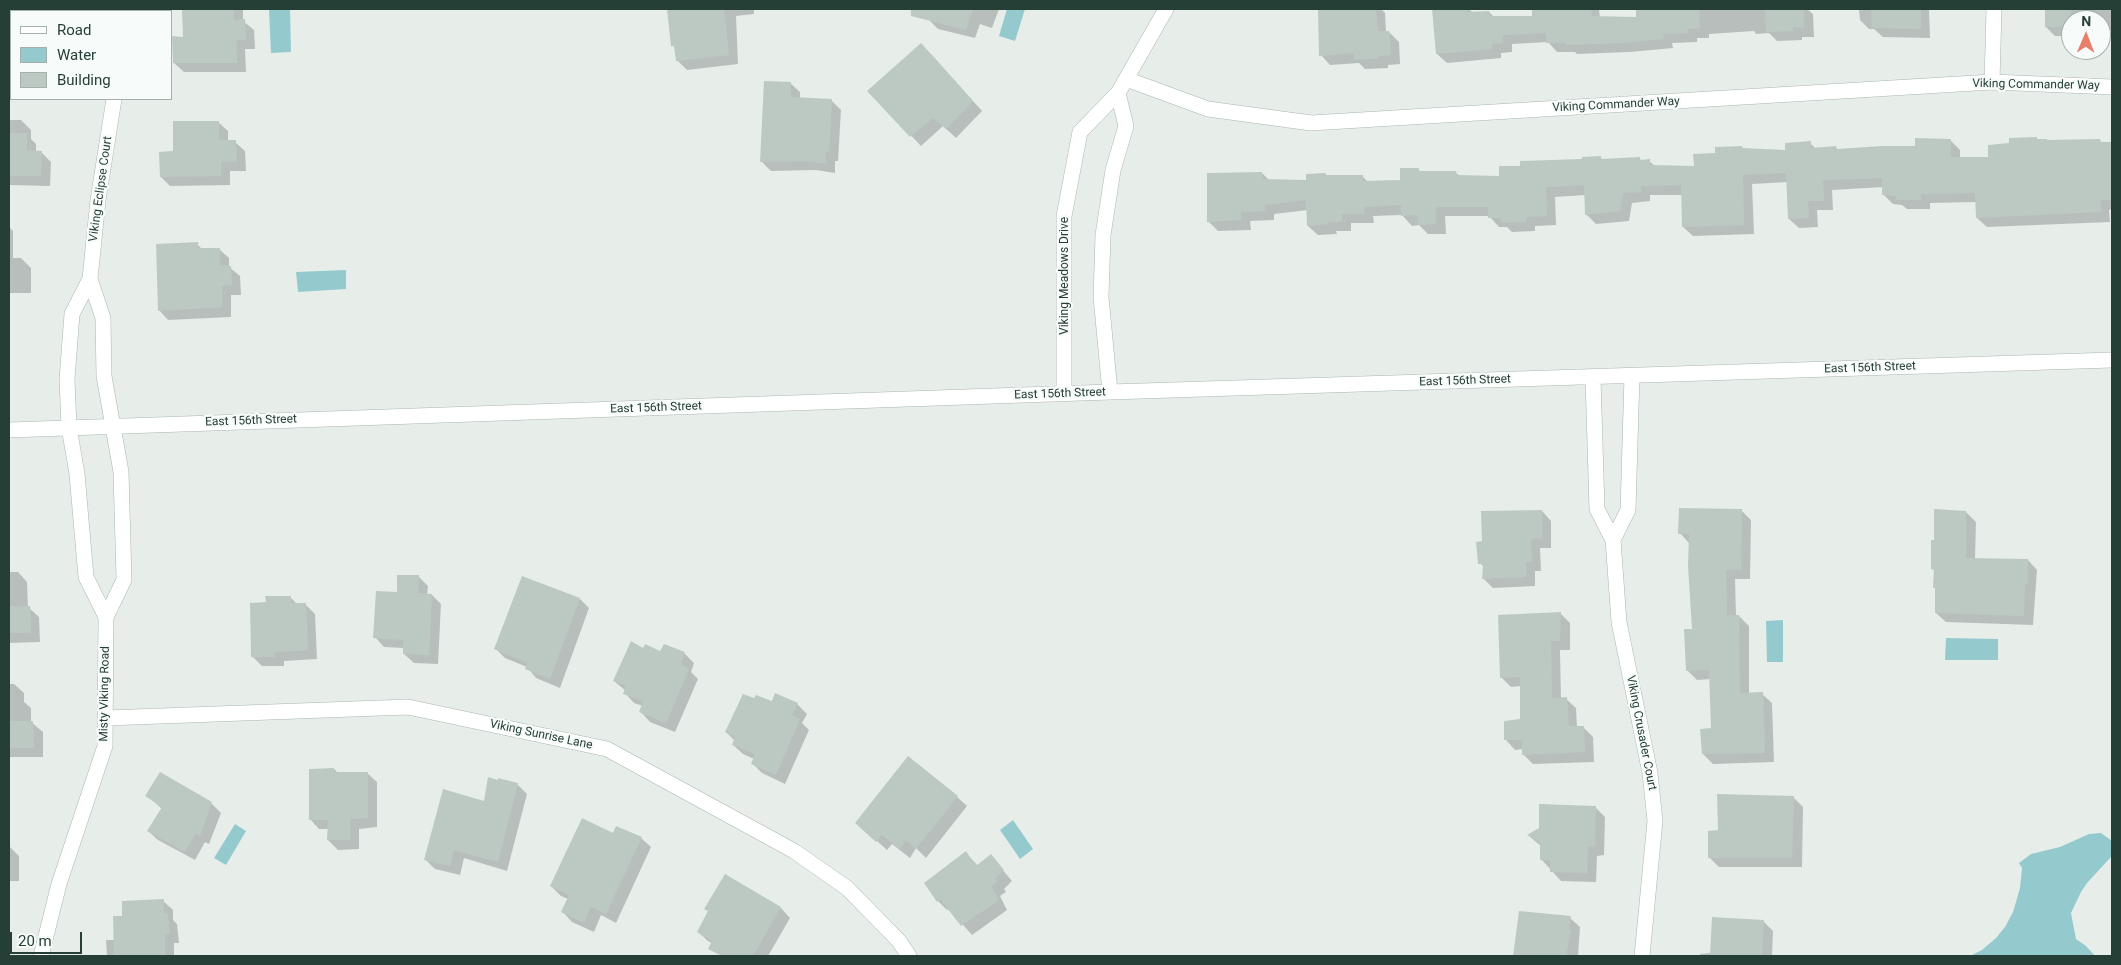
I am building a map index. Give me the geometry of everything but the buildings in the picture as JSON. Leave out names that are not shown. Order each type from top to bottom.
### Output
[{"type":"street","name":"Viking Meadows Drive","points":[[1064,393],[1064,216],[1080,132],[1118,93],[1166,9]]},
{"type":"street","points":[[1992,82],[1994,9]]},
{"type":"street","name":"Viking Commander Way","points":[[1126,79],[1208,110],[1311,123],[1992,82],[2112,87]]},
{"type":"street","points":[[1110,392],[1101,296],[1103,235],[1113,170],[1126,126],[1118,93]]},
{"type":"street","name":"Viking Eclipse Court","points":[[69,427],[67,379],[72,314],[90,279],[98,200],[114,100]]},
{"type":"street","name":"Viking Eclipse Court","points":[[90,279],[103,318],[104,376],[121,472],[124,580],[106,617]]},
{"type":"street","name":"East 156th Street","points":[[9,430],[1064,393],[1593,378],[2112,360]]},
{"type":"street","points":[[1613,540],[1628,510],[1632,376]]},
{"type":"street","name":"Viking Crusader Court","points":[[1593,378],[1597,510],[1613,540],[1619,622],[1650,773],[1655,821],[1642,956]]},
{"type":"street","name":"Misty Viking Road","points":[[42,956],[59,884],[105,746],[106,617],[86,576],[77,474],[69,427]]},
{"type":"street","name":"Viking Sunrise Lane","points":[[106,718],[408,707],[607,750],[794,851],[847,888],[899,941],[909,956]]},
{"type":"water","points":[[269,9],[290,9],[291,52],[271,53]]},
{"type":"water","points":[[1007,9],[1025,9],[1015,41],[999,36]]},
{"type":"water","points":[[346,270],[346,289],[298,292],[296,272]]},
{"type":"water","points":[[1783,620],[1783,662],[1767,662],[1766,621]]},
{"type":"water","points":[[1946,638],[1998,639],[1998,660],[1945,660]]},
{"type":"water","points":[[1013,820],[1033,849],[1020,859],[1000,830]]},
{"type":"water","points":[[235,824],[246,831],[226,865],[214,858]]},
{"type":"water","points":[[2101,833],[2112,841],[2112,856],[2087,883],[2071,913],[2076,939],[2095,956],[1970,956],[1982,950],[1996,938],[2005,927],[2013,912],[2020,888],[2022,868],[2019,863],[2031,854],[2060,847],[2089,834]]}]
